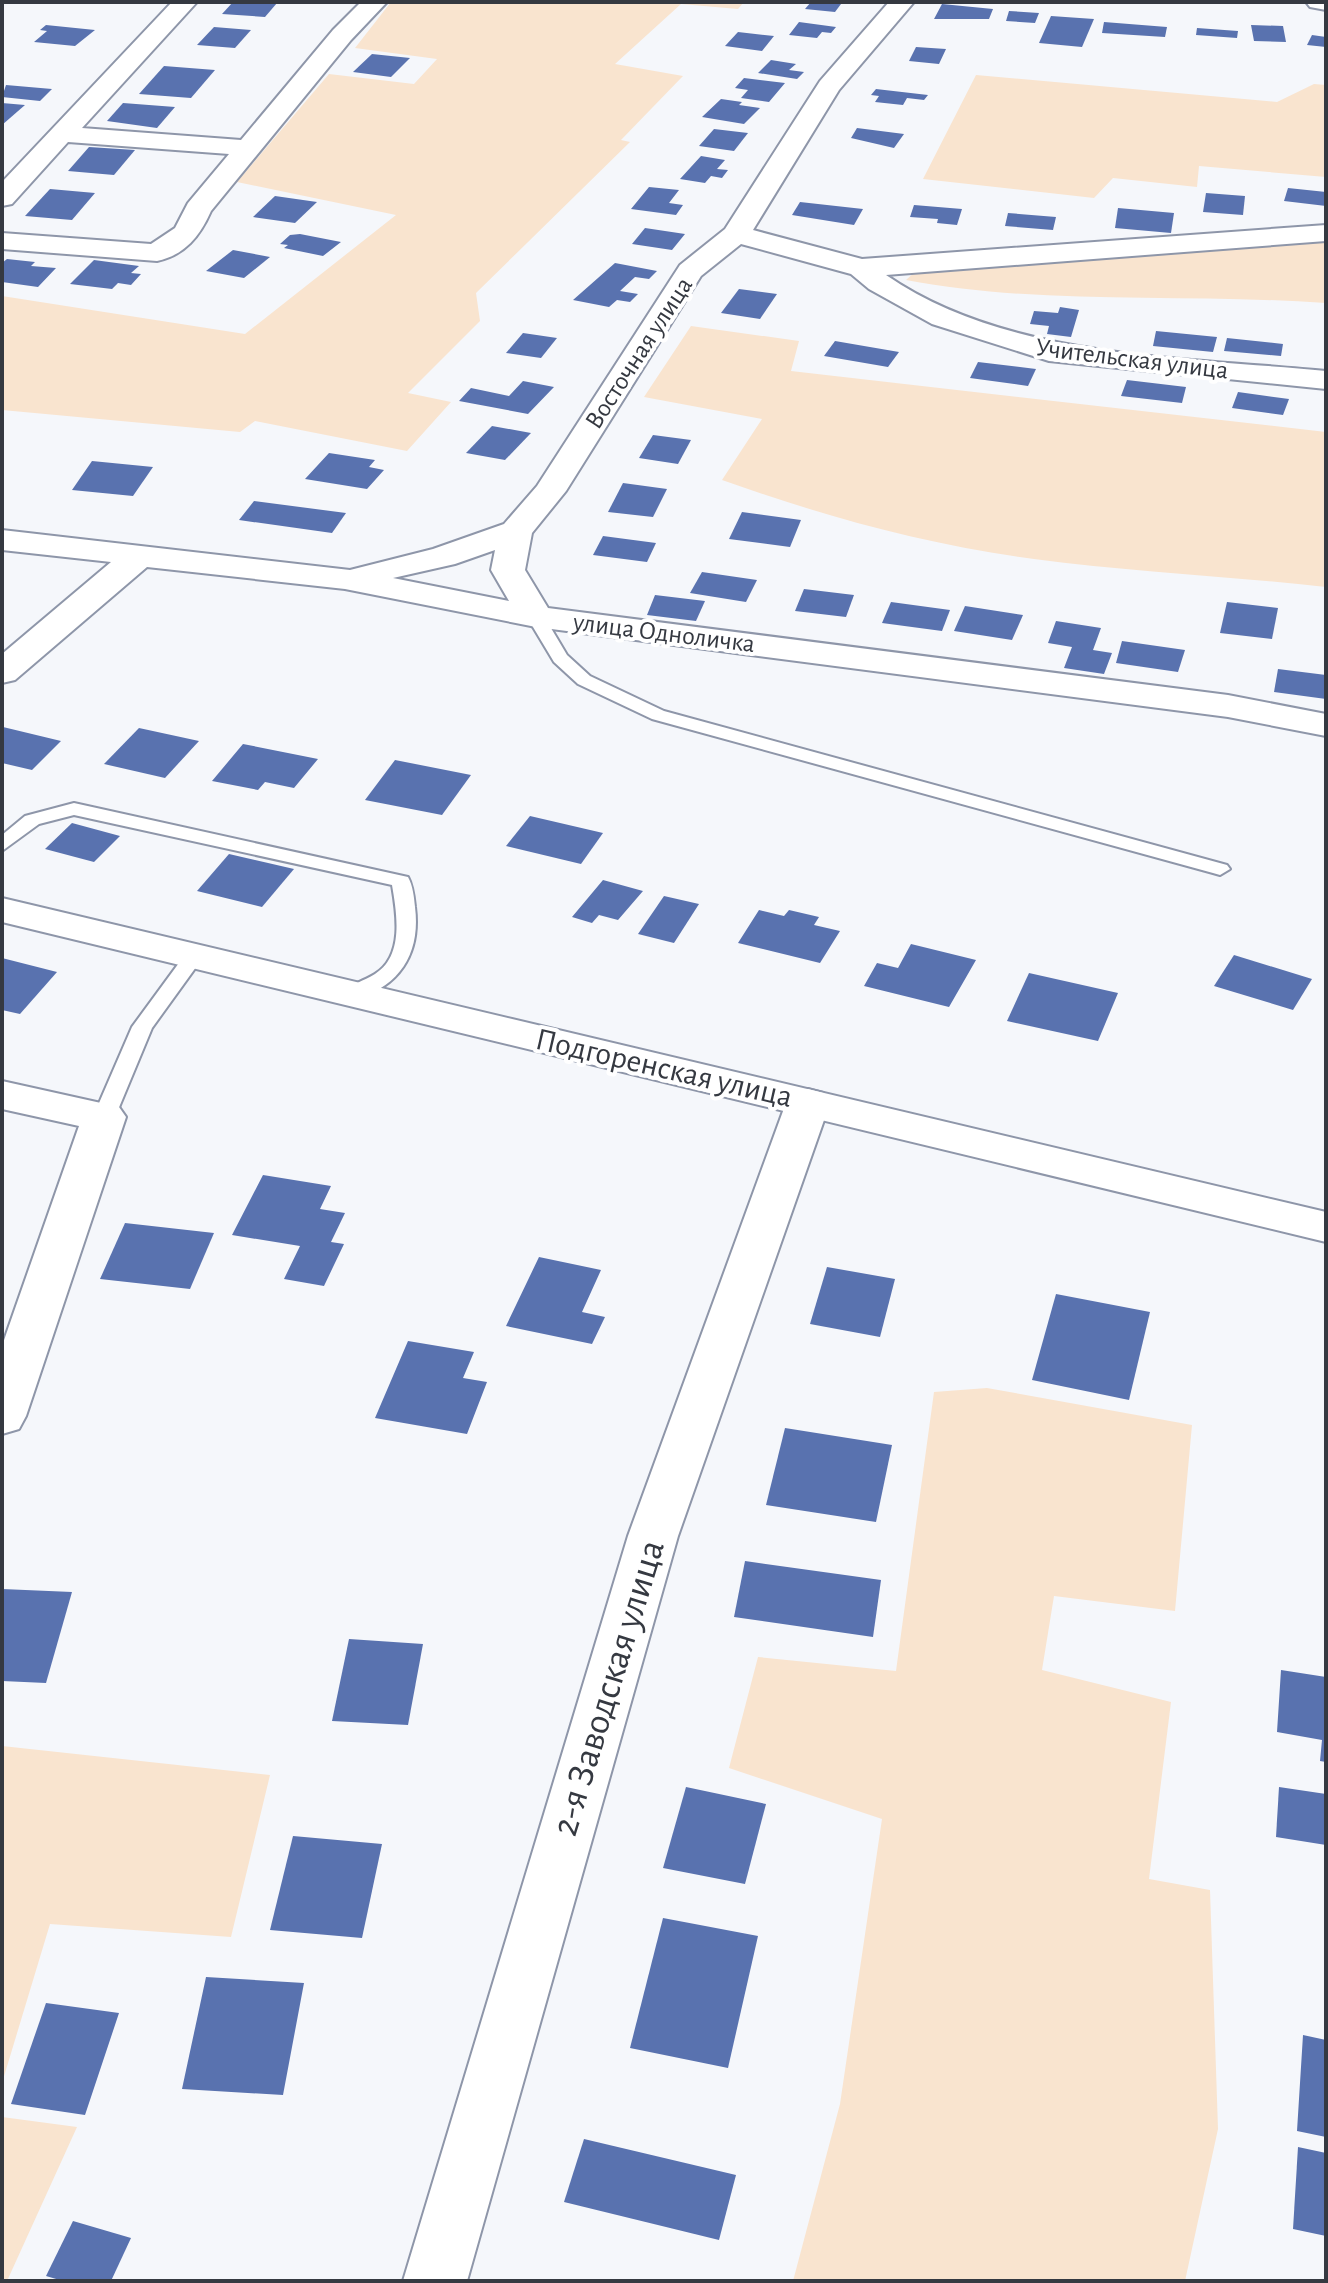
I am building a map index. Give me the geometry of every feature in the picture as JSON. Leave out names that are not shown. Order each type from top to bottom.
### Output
[{"type":"street","points":[[2,198],[185,2]]},
{"type":"street","points":[[2,241],[157,253],[187,233],[198,209],[342,35],[375,2]]},
{"type":"street","name":"Восточная улица","points":[[516,531],[550,491],[690,271],[736,234],[829,86],[902,2]]},
{"type":"street","points":[[1318,2],[1326,3]]},
{"type":"street","points":[[61,134],[248,148]]},
{"type":"street","name":"Учительская улица","points":[[736,234],[861,268],[1326,233]]},
{"type":"street","name":"Учительская улица","points":[[861,268],[879,283],[942,318],[1049,352],[1326,380]]},
{"type":"street","points":[[345,579],[443,557],[516,531]]},
{"type":"street","points":[[516,531],[508,570],[536,617]]},
{"type":"street","name":"улица Одноличка","points":[[2,540],[345,579],[536,617],[1228,706],[1326,725]]},
{"type":"street","points":[[2,672],[138,557]]},
{"type":"street","name":"Подгоренская улица","points":[[2,910],[1326,1227]]},
{"type":"street","points":[[2,1095],[104,1117],[2,1416]]},
{"type":"street","name":"2-я Заводская улица","points":[[435,2281],[653,1536],[808,1103]]},
{"type":"lane","points":[[536,617],[560,658],[584,680],[658,715],[1220,869]]},
{"type":"lane","points":[[2,845],[32,820],[74,809],[401,881],[408,915],[403,948],[391,972],[352,994]]},
{"type":"lane","points":[[104,1117],[142,1027],[194,956]]},
{"type":"shaded area","points":[[391,2],[744,2],[738,9],[681,4],[615,64],[683,76],[621,140],[630,142],[476,293],[480,321],[408,393],[451,402],[407,451],[255,421],[240,432],[2,410],[2,296],[245,334],[396,215],[237,182],[329,74],[414,84],[437,59],[355,48]]},
{"type":"shaded area","points":[[976,75],[1277,102],[1314,84],[1326,85],[1326,177],[1199,166],[1197,187],[1113,178],[1094,198],[923,179]]},
{"type":"shaded area","points":[[1326,239],[1326,303],[1063,296],[958,288],[906,280],[917,270]]},
{"type":"shaded area","points":[[691,326],[799,341],[791,371],[1326,432],[1326,587],[1034,559],[954,546],[798,506],[722,480],[762,419],[644,397]]},
{"type":"shaded area","points":[[987,1388],[1192,1425],[1175,1611],[1054,1596],[1042,1670],[1171,1702],[1149,1879],[1210,1890],[1218,2129],[1185,2281],[793,2281],[840,2104],[882,1819],[729,1768],[758,1657],[896,1671],[934,1392]]},
{"type":"shaded area","points":[[2,1746],[270,1775],[231,1937],[50,1924],[2,2083]]},
{"type":"shaded area","points":[[2,2117],[77,2127],[7,2281],[2,2281]]},
{"type":"building","points":[[233,2],[277,3],[265,17],[222,14]]},
{"type":"building","points":[[811,2],[841,4],[835,12],[805,9]]},
{"type":"building","points":[[942,4],[993,9],[989,19],[934,19]]},
{"type":"building","points":[[1009,11],[1039,13],[1035,23],[1006,21]]},
{"type":"building","points":[[1051,16],[1094,19],[1082,47],[1039,43]]},
{"type":"building","points":[[799,22],[836,27],[831,33],[822,32],[817,38],[789,35]]},
{"type":"building","points":[[1104,22],[1167,27],[1165,37],[1102,33]]},
{"type":"building","points":[[46,25],[95,30],[75,46],[34,42],[47,31],[40,30]]},
{"type":"building","points":[[1251,25],[1283,26],[1286,42],[1254,41]]},
{"type":"building","points":[[214,27],[251,30],[235,48],[197,45]]},
{"type":"building","points":[[1197,28],[1238,31],[1237,38],[1196,35]]},
{"type":"building","points":[[738,32],[774,36],[762,51],[725,46]]},
{"type":"building","points":[[1312,35],[1326,37],[1326,47],[1307,45]]},
{"type":"building","points":[[916,47],[946,49],[939,64],[909,61]]},
{"type":"building","points":[[372,54],[410,58],[391,77],[353,72]]},
{"type":"building","points":[[771,60],[796,64],[789,70],[804,72],[797,79],[758,73]]},
{"type":"building","points":[[164,66],[215,70],[191,98],[139,94]]},
{"type":"building","points":[[744,78],[785,83],[769,102],[741,98],[748,90],[735,88]]},
{"type":"building","points":[[6,85],[52,89],[40,101],[2,97]]},
{"type":"building","points":[[876,89],[928,95],[924,100],[907,98],[903,105],[875,102],[879,96],[871,95]]},
{"type":"building","points":[[721,99],[760,108],[744,124],[702,117]]},
{"type":"building","points":[[2,103],[25,105],[2,125]]},
{"type":"building","points":[[123,103],[175,107],[157,128],[107,121]]},
{"type":"building","points":[[857,128],[904,134],[894,148],[851,138]]},
{"type":"building","points":[[714,129],[748,133],[734,151],[699,146]]},
{"type":"building","points":[[89,147],[135,150],[114,175],[68,171]]},
{"type":"building","points":[[701,156],[725,160],[717,169],[728,170],[722,178],[711,176],[705,183],[680,179]]},
{"type":"building","points":[[649,187],[679,190],[669,203],[683,205],[676,215],[631,209]]},
{"type":"building","points":[[1288,188],[1326,192],[1326,206],[1284,201]]},
{"type":"building","points":[[50,189],[95,193],[72,220],[25,216]]},
{"type":"building","points":[[1206,193],[1245,196],[1243,215],[1203,212]]},
{"type":"building","points":[[275,196],[317,202],[295,223],[253,217]]},
{"type":"building","points":[[800,202],[863,209],[854,225],[792,215]]},
{"type":"building","points":[[914,205],[962,209],[957,225],[937,223],[938,219],[910,217]]},
{"type":"building","points":[[1118,208],[1174,213],[1171,233],[1115,228]]},
{"type":"building","points":[[1008,213],[1056,217],[1053,230],[1005,226]]},
{"type":"building","points":[[645,228],[685,234],[672,250],[632,244]]},
{"type":"building","points":[[290,235],[341,242],[323,256],[284,248],[288,245],[280,244]]},
{"type":"building","points":[[233,250],[270,257],[244,278],[206,271]]},
{"type":"building","points":[[7,259],[35,262],[31,266],[56,268],[38,287],[2,282],[2,263]]},
{"type":"building","points":[[94,260],[139,266],[131,273],[141,274],[131,285],[118,283],[112,289],[70,284]]},
{"type":"building","points":[[615,263],[657,271],[649,279],[635,277],[620,291],[638,294],[630,302],[617,300],[609,307],[573,300]]},
{"type":"building","points":[[739,289],[777,294],[760,319],[721,313]]},
{"type":"building","points":[[1060,307],[1079,310],[1071,337],[1047,334],[1049,326],[1030,324],[1034,311],[1058,313]]},
{"type":"building","points":[[1156,331],[1217,337],[1213,352],[1153,346]]},
{"type":"building","points":[[523,333],[557,338],[541,358],[506,353]]},
{"type":"building","points":[[1227,338],[1283,344],[1281,356],[1224,351]]},
{"type":"building","points":[[835,341],[899,352],[888,367],[824,356]]},
{"type":"building","points":[[978,362],[1036,369],[1028,386],[970,378]]},
{"type":"building","points":[[1127,380],[1186,387],[1182,403],[1121,396]]},
{"type":"building","points":[[523,381],[554,387],[528,414],[459,401],[471,388],[509,396]]},
{"type":"building","points":[[1238,392],[1289,399],[1283,415],[1232,408]]},
{"type":"building","points":[[492,426],[531,433],[505,460],[466,453]]},
{"type":"building","points":[[653,435],[691,440],[678,464],[639,458]]},
{"type":"building","points":[[329,453],[375,460],[369,467],[384,470],[367,489],[305,479]]},
{"type":"building","points":[[92,461],[153,467],[133,496],[72,490]]},
{"type":"building","points":[[623,483],[667,489],[653,517],[608,512]]},
{"type":"building","points":[[254,501],[346,513],[332,533],[239,520]]},
{"type":"building","points":[[742,512],[801,520],[790,547],[729,539]]},
{"type":"building","points":[[603,536],[656,543],[647,562],[593,555]]},
{"type":"building","points":[[702,572],[757,580],[746,602],[690,593]]},
{"type":"building","points":[[804,589],[854,595],[846,617],[795,611]]},
{"type":"building","points":[[655,595],[705,601],[696,621],[647,615]]},
{"type":"building","points":[[891,602],[950,610],[942,631],[882,623]]},
{"type":"building","points":[[1227,602],[1278,608],[1272,639],[1220,633]]},
{"type":"building","points":[[965,606],[1023,615],[1012,640],[954,631]]},
{"type":"building","points":[[1056,621],[1101,628],[1093,650],[1112,653],[1104,674],[1064,668],[1072,647],[1048,643]]},
{"type":"building","points":[[1122,641],[1185,650],[1178,672],[1116,663]]},
{"type":"building","points":[[1278,669],[1326,675],[1326,699],[1274,692]]},
{"type":"building","points":[[3,727],[61,741],[32,770],[2,763]]},
{"type":"building","points":[[139,728],[199,741],[165,778],[104,764]]},
{"type":"building","points":[[243,744],[318,759],[294,788],[265,782],[258,790],[212,781]]},
{"type":"building","points":[[395,760],[471,775],[442,815],[365,800]]},
{"type":"building","points":[[530,816],[603,833],[581,864],[506,846]]},
{"type":"building","points":[[72,823],[120,836],[94,862],[45,849]]},
{"type":"building","points":[[229,854],[294,869],[262,907],[197,891]]},
{"type":"building","points":[[603,880],[643,891],[618,920],[599,915],[592,923],[572,917]]},
{"type":"building","points":[[664,896],[699,904],[674,943],[638,934]]},
{"type":"building","points":[[759,910],[784,916],[789,910],[819,917],[814,925],[840,931],[820,963],[738,943]]},
{"type":"building","points":[[911,944],[976,960],[949,1007],[864,986],[877,963],[898,968]]},
{"type":"building","points":[[1234,955],[1312,979],[1293,1010],[1214,986]]},
{"type":"building","points":[[2,958],[57,972],[20,1014],[2,1010]]},
{"type":"building","points":[[1029,973],[1118,993],[1098,1041],[1007,1021]]},
{"type":"building","points":[[263,1175],[331,1186],[320,1209],[345,1213],[331,1242],[344,1244],[324,1286],[284,1279],[300,1246],[232,1235]]},
{"type":"building","points":[[125,1223],[214,1233],[190,1289],[100,1279]]},
{"type":"building","points":[[539,1257],[601,1270],[582,1312],[605,1317],[592,1344],[506,1326]]},
{"type":"building","points":[[827,1267],[895,1279],[880,1337],[810,1324]]},
{"type":"building","points":[[1056,1294],[1150,1312],[1129,1400],[1032,1380]]},
{"type":"building","points":[[408,1341],[474,1352],[463,1378],[487,1382],[467,1434],[375,1418]]},
{"type":"building","points":[[785,1428],[892,1445],[876,1522],[766,1505]]},
{"type":"building","points":[[745,1561],[881,1580],[873,1637],[734,1617]]},
{"type":"building","points":[[2,1589],[72,1592],[46,1683],[2,1681]]},
{"type":"building","points":[[349,1639],[423,1644],[408,1725],[332,1721]]},
{"type":"building","points":[[1281,1670],[1326,1677],[1326,1762],[1320,1761],[1322,1740],[1277,1732]]},
{"type":"building","points":[[686,1787],[766,1804],[745,1884],[663,1868]]},
{"type":"building","points":[[1279,1787],[1326,1794],[1326,1845],[1276,1837]]},
{"type":"building","points":[[293,1836],[382,1844],[362,1938],[270,1930]]},
{"type":"building","points":[[663,1918],[758,1936],[728,2068],[630,2048]]},
{"type":"building","points":[[206,1977],[304,1983],[283,2095],[182,2089]]},
{"type":"building","points":[[46,2003],[119,2013],[85,2115],[11,2104]]},
{"type":"building","points":[[1303,2035],[1326,2040],[1326,2137],[1297,2131]]},
{"type":"building","points":[[584,2139],[736,2175],[719,2240],[564,2202]]},
{"type":"building","points":[[1298,2147],[1326,2153],[1326,2236],[1293,2229]]},
{"type":"building","points":[[73,2221],[131,2238],[111,2281],[63,2281],[46,2276]]}]
